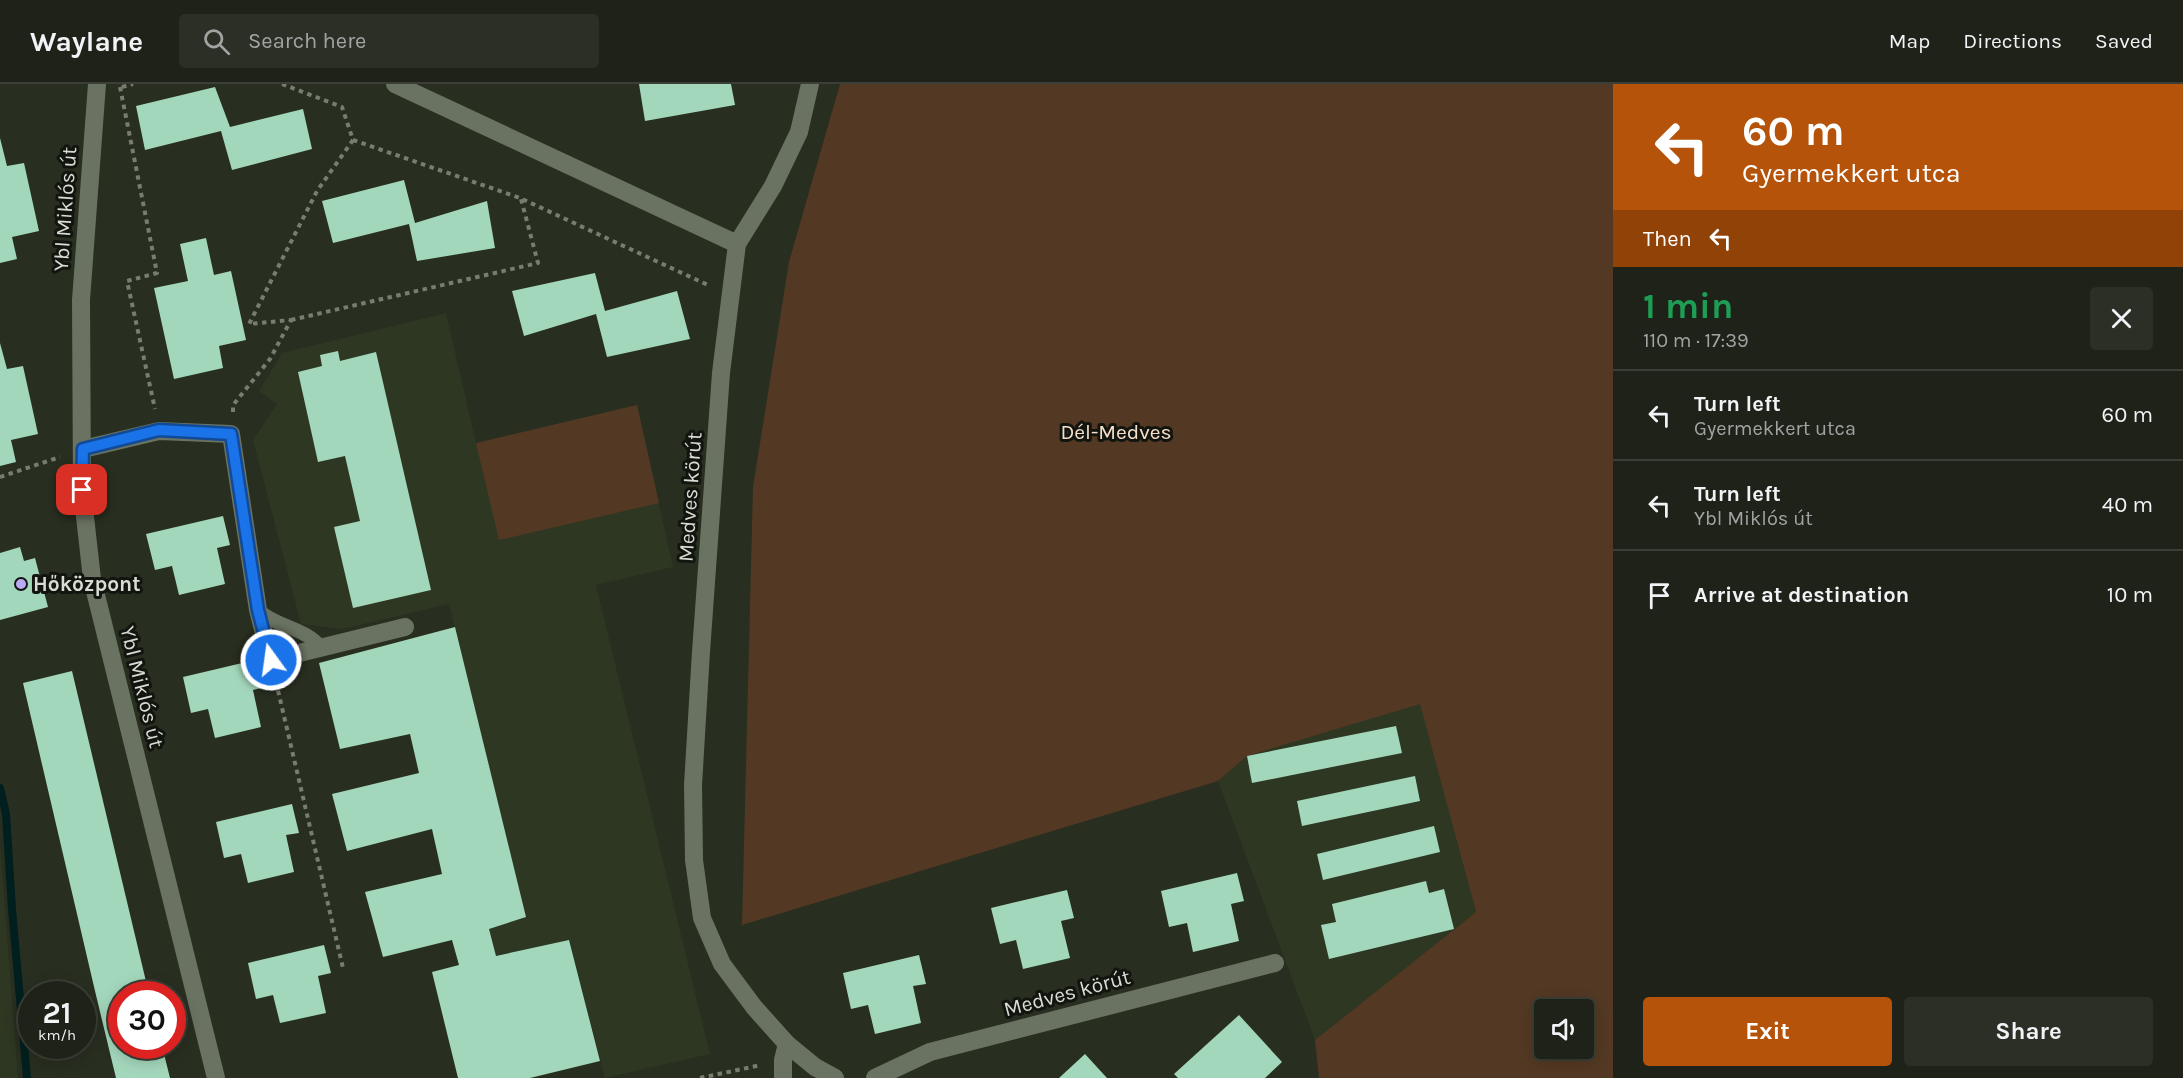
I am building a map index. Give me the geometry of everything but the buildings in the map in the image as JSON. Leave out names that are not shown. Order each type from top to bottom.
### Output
[{"type":"street","points":[[395,84],[737,244],[773,186],[799,132],[810,84]]},
{"type":"street","name":"Ybl Miklós út","points":[[97,87],[81,300],[82,490],[92,579],[216,1078]]},
{"type":"street","name":"Medves körút","points":[[737,244],[722,373],[701,652],[693,785],[694,860],[702,918],[722,964],[754,1007],[784,1061],[816,1067],[836,1078]]},
{"type":"street","points":[[83,449],[159,430],[231,434],[258,610],[271,660],[405,627]]},
{"type":"street","name":"Medves körút","points":[[875,1078],[930,1052],[1275,963]]},
{"type":"lane","points":[[258,610],[266,618],[316,640],[321,648]]},
{"type":"path","points":[[97,87],[122,87],[133,84]]},
{"type":"path","points":[[282,84],[342,107],[353,140]]},
{"type":"path","points":[[122,87],[156,273],[127,281],[159,430]]},
{"type":"path","points":[[353,140],[520,198],[731,297]]},
{"type":"path","points":[[353,140],[317,191],[249,324],[291,320],[538,263],[520,198]]},
{"type":"path","points":[[231,434],[233,405],[270,359],[291,320]]},
{"type":"path","points":[[0,477],[83,449]]},
{"type":"path","points":[[271,660],[343,968]]},
{"type":"path","points":[[700,1078],[784,1061]]},
{"type":"shaded area","points":[[446,313],[476,443],[637,405],[673,567],[596,585],[710,1054],[605,1078],[569,940],[496,956],[489,929],[526,917],[449,604],[342,629],[301,624],[253,440],[277,404],[259,391],[282,353]]},
{"type":"shaded area","points":[[1420,703],[1476,912],[1315,1040],[1218,781],[1247,756]]},
{"type":"shaded area","points":[[0,846],[18,1078],[0,1078]]},
{"type":"green space","name":"Dél-Medves","points":[[840,84],[1613,84],[1613,1078],[1319,1078],[1315,1040],[1476,912],[1420,704],[1247,756],[1218,781],[742,925],[753,487],[789,262]]},
{"type":"green space","points":[[637,405],[659,503],[499,540],[476,443]]},
{"type":"waterway","points":[[0,788],[6,814],[27,1078]]},
{"type":"place","name":"Hőközpont","points":[[21,584]]},
{"type":"route","points":[[82,490],[83,449],[159,430],[231,434],[258,610],[271,660]]}]
